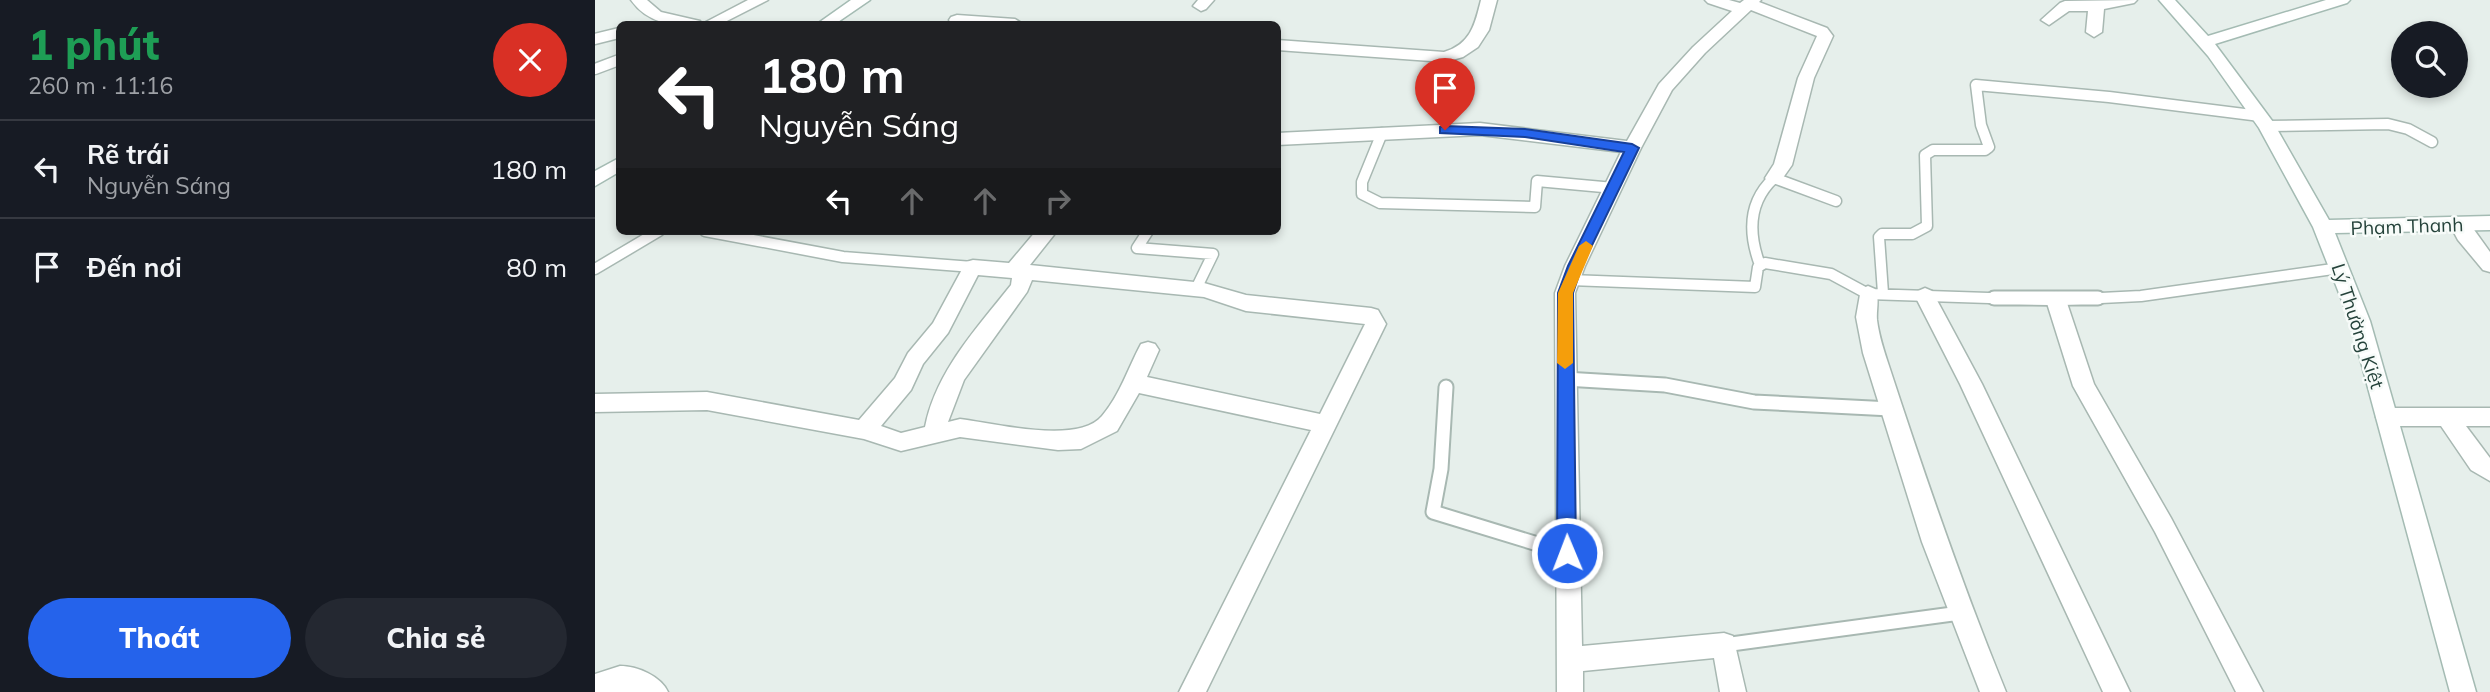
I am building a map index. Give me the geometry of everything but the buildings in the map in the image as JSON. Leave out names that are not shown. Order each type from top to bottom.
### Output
[{"type":"street","points":[[639,0],[645,9],[654,14],[682,21]]},
{"type":"street","points":[[716,21],[760,0]]},
{"type":"street","points":[[834,21],[862,0]]},
{"type":"street","points":[[957,21],[970,0]]},
{"type":"street","points":[[1281,45],[1445,57],[1465,52],[1477,40],[1489,0]]},
{"type":"street","points":[[1713,0],[1748,4],[1821,31],[1825,36],[1807,78],[1783,165],[1774,178]]},
{"type":"street","points":[[2049,20],[2065,6],[2096,6],[2129,0]]},
{"type":"street","name":"Lý Thường Kiệt","points":[[2167,0],[2205,42],[2263,121],[2323,226],[2360,321],[2463,692]]},
{"type":"street","points":[[2205,42],[2342,0]]},
{"type":"street","points":[[1570,692],[1565,293],[1632,148],[1665,88],[1699,50],[1748,4]]},
{"type":"street","points":[[2094,32],[2096,6]]},
{"type":"street","points":[[1281,139],[1480,129],[1632,148]]},
{"type":"street","points":[[595,180],[616,166]]},
{"type":"street","name":"Phạm Thanh","points":[[2323,226],[2460,225],[2490,222]]},
{"type":"street","points":[[2460,225],[2489,265],[2490,284]]},
{"type":"street","points":[[934,436],[937,414],[950,383],[1020,287],[1019,271],[1044,235]]},
{"type":"street","points":[[864,430],[903,384],[915,359],[941,327],[953,300],[974,267],[1196,289],[1246,303],[1371,316],[1376,324],[1192,692]]},
{"type":"street","points":[[1875,293],[1865,305],[1873,346],[1891,409],[1960,613],[1993,692]]},
{"type":"street","points":[[1925,296],[2016,475],[2117,692]]},
{"type":"street","points":[[2056,300],[2084,386],[2163,525],[2250,692]]},
{"type":"street","points":[[595,403],[707,401],[864,430],[901,442],[960,428],[1058,441],[1081,440],[1109,425],[1134,383],[1148,350]]},
{"type":"street","points":[[1134,383],[1325,424]]},
{"type":"street","points":[[2386,417],[2490,417]]},
{"type":"street","points":[[2447,417],[2479,463],[2490,471]]},
{"type":"street","points":[[1571,660],[1724,645],[1733,692]]},
{"type":"street","points":[[595,687],[619,677],[626,677],[655,692]]},
{"type":"lane","points":[[595,39],[616,34]]},
{"type":"lane","points":[[595,69],[616,61]]},
{"type":"lane","points":[[1875,293],[1879,237],[1882,234],[1912,234],[1923,231],[1927,226],[1925,155],[1933,150],[1985,150],[1989,147],[1981,124],[1976,85],[2109,97],[2263,121],[2388,124],[2408,129],[2432,142]]},
{"type":"lane","points":[[1382,133],[1362,182],[1362,194],[1380,203],[1535,207],[1537,181],[1614,188]]},
{"type":"lane","points":[[1570,279],[1755,287],[1760,265],[1751,246],[1753,210],[1763,187],[1774,178],[1836,201]]},
{"type":"lane","points":[[595,269],[652,235]]},
{"type":"lane","points":[[726,235],[843,257],[974,267]]},
{"type":"lane","points":[[1145,235],[1137,248],[1213,254],[1196,289]]},
{"type":"lane","points":[[1760,265],[1828,271],[1875,293],[2056,300],[2141,296],[2340,268]]},
{"type":"lane","points":[[1565,380],[1665,385],[1755,402],[1891,409]]},
{"type":"lane","points":[[1446,387],[1441,469],[1433,512],[1567,553]]},
{"type":"lane","points":[[1724,645],[1960,613]]},
{"type":"slow traffic","points":[[1565,363],[1565,293],[1586,246]]},
{"type":"route","points":[[1445,130],[1480,129],[1525,133],[1632,148],[1575,266],[1565,293],[1567,553]]}]
